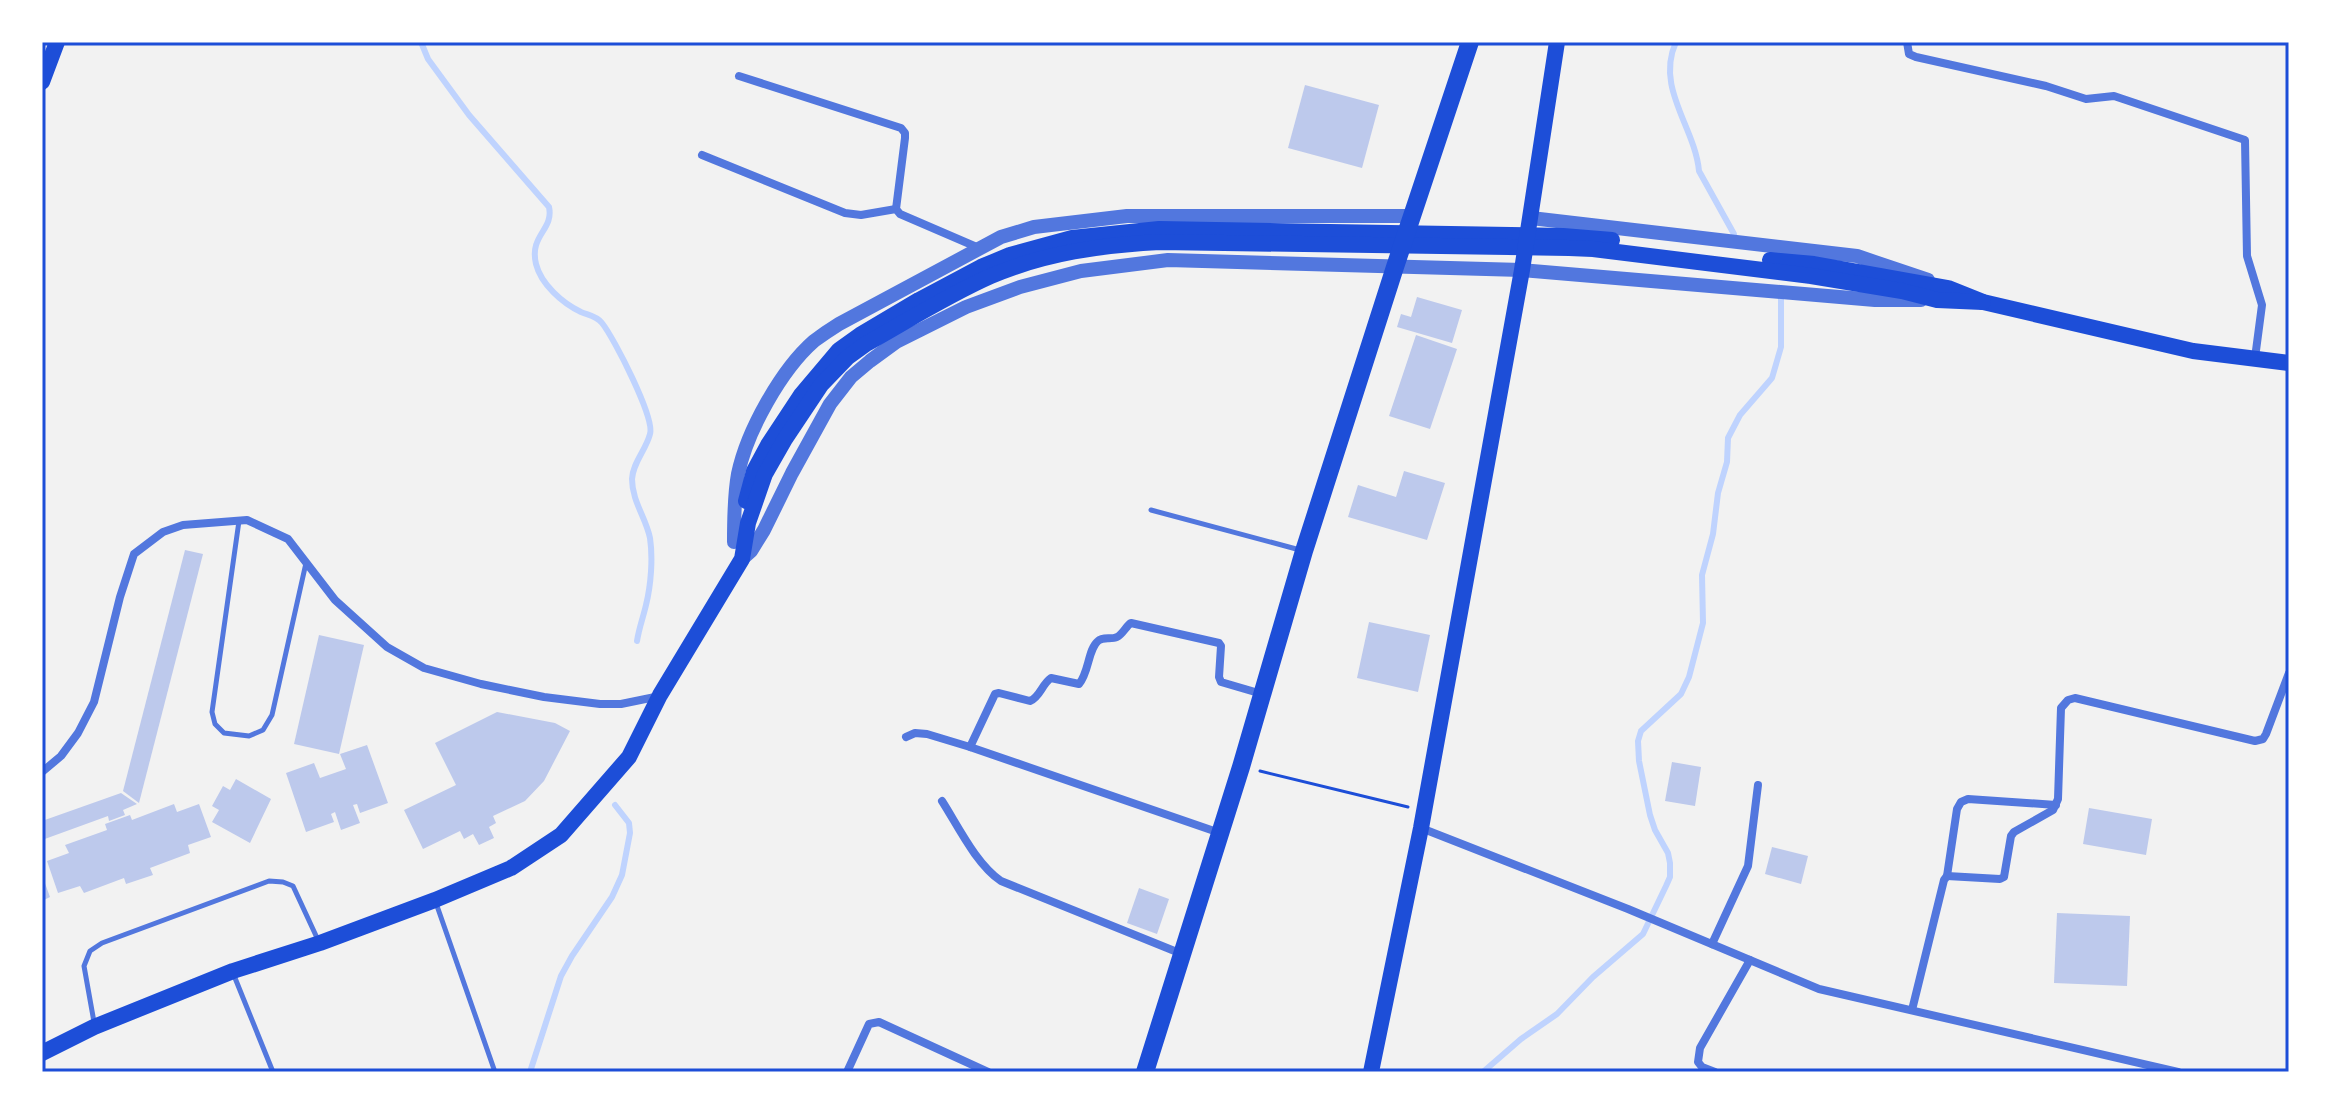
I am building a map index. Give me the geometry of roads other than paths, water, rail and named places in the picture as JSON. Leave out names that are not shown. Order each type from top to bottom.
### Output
[{"type":"highway","points":[[1151,1070],[1304,551],[1470,42]]},
{"type":"main road","points":[[1371,1072],[1422,819],[1522,270],[1557,42]]},
{"type":"main road","points":[[42,82],[51,44]]},
{"type":"main road","points":[[730,580],[734,542],[760,472],[801,395],[839,350],[883,321],[981,267],[1022,251],[1072,238],[1159,229],[1586,236],[1812,270],[1983,302],[2193,351],[2289,363]]},
{"type":"main road","points":[[42,1053],[94,1027],[233,971],[320,943],[435,900],[511,868],[561,835],[629,757],[660,695],[742,559],[760,472]]},
{"type":"street","points":[[1907,42],[1909,54],[1916,57],[2046,86],[2086,99],[2114,96],[2245,140],[2247,256],[2262,305],[2255,359]]},
{"type":"street","points":[[739,76],[901,128],[905,138],[896,209],[900,214],[979,248]]},
{"type":"street","points":[[702,155],[845,213],[861,215],[896,209]]},
{"type":"street","points":[[734,542],[735,497],[742,456],[757,420],[796,360],[814,341],[839,324],[1001,237],[1034,227],[1127,216],[1412,216]]},
{"type":"street","points":[[1531,218],[1857,256],[1907,271],[1942,294]]},
{"type":"street","points":[[742,559],[764,530],[830,404],[851,377],[896,342],[966,307],[1020,287],[1081,271],[1168,260],[1522,270],[1875,300],[1942,294]]},
{"type":"street","points":[[43,771],[61,756],[78,733],[94,702],[134,554],[163,532],[183,525],[247,520],[288,539],[335,600],[387,647],[424,668],[481,684],[586,703],[621,704],[660,695]]},
{"type":"street","points":[[970,747],[995,694],[1030,701],[1051,678],[1079,684],[1084,679],[1096,643],[1101,639],[1117,637],[1131,623],[1219,643],[1221,682],[1262,694]]},
{"type":"street","points":[[1947,876],[2004,877],[2011,836],[2053,810],[2056,805],[2061,708],[2068,700],[2075,698],[2255,741],[2263,739],[2266,734],[2289,673]]},
{"type":"street","points":[[906,737],[915,733],[927,734],[970,747],[1220,833]]},
{"type":"street","points":[[1712,944],[1748,866],[1758,785]]},
{"type":"street","points":[[1912,1010],[1947,876],[1957,809],[1961,802],[1968,799],[2056,805]]},
{"type":"street","points":[[942,801],[982,862],[1001,881],[1183,954]]},
{"type":"street","points":[[1422,819],[1819,989],[2178,1072]]},
{"type":"street","points":[[1715,1072],[1698,1062],[1700,1048],[1750,960]]},
{"type":"street","points":[[847,1072],[869,1024],[874,1021],[988,1072]]},
{"type":"lane","points":[[1151,510],[1304,551]]},
{"type":"lane","points":[[239,520],[212,712],[215,724],[224,733],[249,736],[263,730],[272,715],[306,563]]},
{"type":"lane","points":[[94,1027],[84,966],[90,951],[102,943],[269,881],[293,886],[320,943]]},
{"type":"lane","points":[[435,900],[495,1072]]},
{"type":"lane","points":[[233,971],[273,1072]]},
{"type":"waterway","points":[[421,42],[428,59],[469,115],[549,207],[548,222],[536,246],[539,271],[547,286],[560,298],[602,323],[624,360],[646,412],[650,434],[632,479],[634,495],[650,538],[651,554],[649,589],[637,641]]},
{"type":"waterway","points":[[1676,42],[1670,75],[1673,91],[1699,171],[1734,234]]},
{"type":"waterway","points":[[1483,1072],[1521,1039],[1557,1014],[1593,977],[1643,934],[1670,877],[1668,853],[1650,815],[1638,741],[1641,731],[1681,694],[1689,677],[1703,623],[1702,575],[1727,462],[1728,438],[1740,415],[1772,378],[1781,347],[1781,295]]},
{"type":"waterway","points":[[530,1072],[561,976],[612,897],[622,875],[630,833],[629,823],[615,805]]}]
